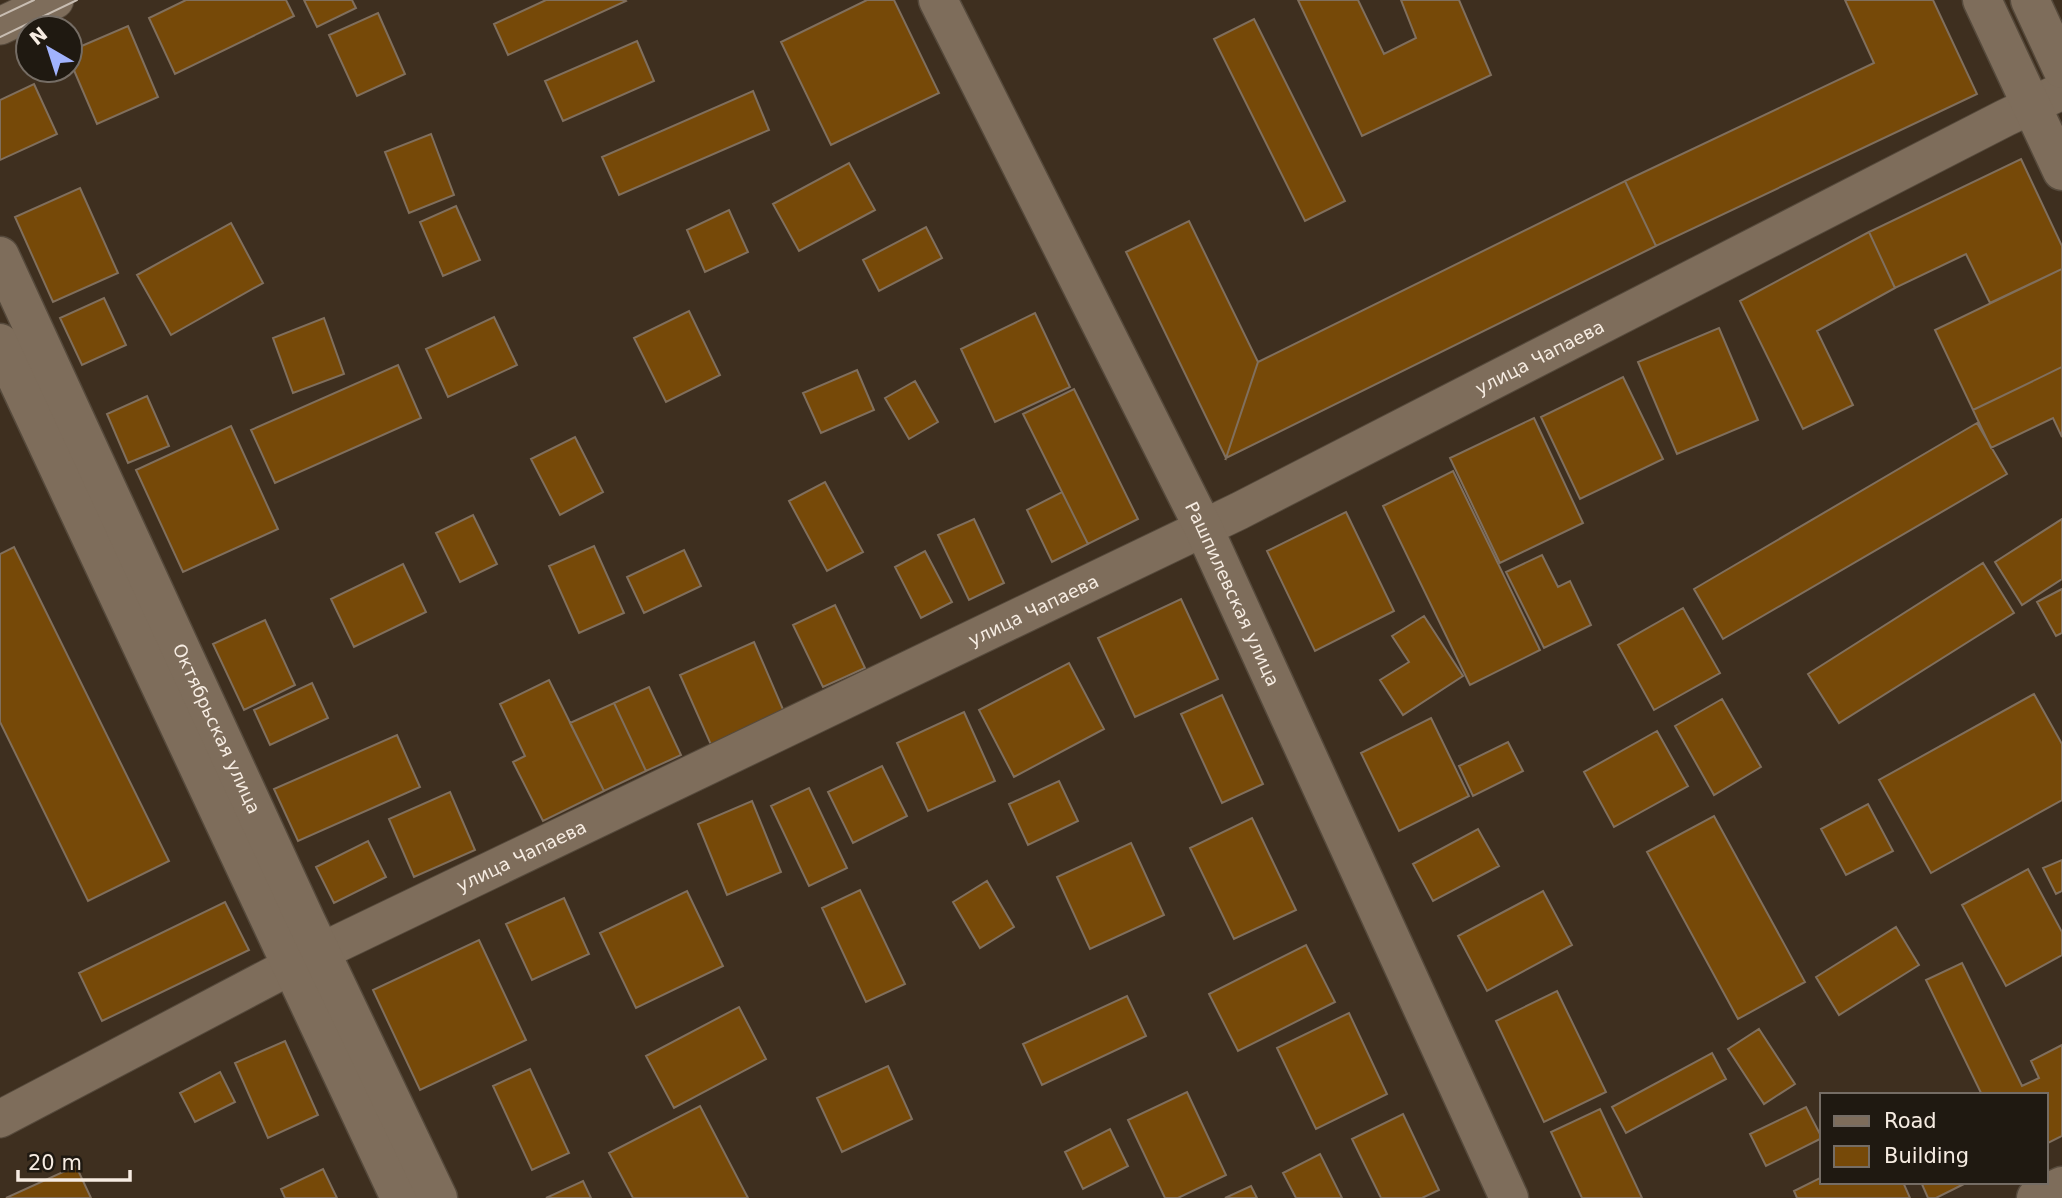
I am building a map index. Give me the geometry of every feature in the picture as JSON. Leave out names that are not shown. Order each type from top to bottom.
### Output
[{"type":"street","points":[[0,26],[55,0]]},
{"type":"street","name":"Рашпилевская улица","points":[[938,0],[1203,527],[1509,1198]]},
{"type":"street","points":[[1982,0],[2047,99],[2062,171]]},
{"type":"street","points":[[2030,0],[2062,69]]},
{"type":"street","name":"улица Чапаева","points":[[0,1119],[306,959],[1203,527],[2047,99]]},
{"type":"street","name":"Октябрьская улица","points":[[0,256],[306,959],[400,1198]]},
{"type":"street","name":"Октябрьская улица","points":[[0,342],[306,959],[438,1198]]},
{"type":"street","points":[[2036,1198],[2062,1186]]},
{"type":"building","points":[[186,0],[286,0],[294,16],[175,74],[149,18]]},
{"type":"building","points":[[304,0],[352,0],[356,8],[317,27]]},
{"type":"building","points":[[546,0],[626,1],[508,55],[494,24]]},
{"type":"building","points":[[867,0],[894,0],[939,93],[831,145],[781,42]]},
{"type":"building","points":[[1298,0],[1358,0],[1384,54],[1416,38],[1401,0],[1459,0],[1491,75],[1362,136]]},
{"type":"building","points":[[1845,0],[1933,0],[1977,94],[1656,246],[1625,181],[1874,63]]},
{"type":"building","points":[[378,13],[405,74],[357,96],[329,35]]},
{"type":"building","points":[[1254,19],[1345,201],[1305,221],[1214,39]]},
{"type":"building","points":[[128,26],[158,97],[97,124],[80,84],[84,84],[84,45]]},
{"type":"building","points":[[637,41],[654,81],[563,121],[545,81]]},
{"type":"building","points":[[34,84],[57,134],[0,160],[0,100]]},
{"type":"building","points":[[753,91],[769,130],[619,195],[602,157]]},
{"type":"building","points":[[431,134],[454,195],[409,213],[385,152]]},
{"type":"building","points":[[2021,159],[2062,246],[2062,269],[1990,303],[1966,254],[1895,288],[1869,232]]},
{"type":"building","points":[[849,163],[875,210],[799,251],[773,204]]},
{"type":"building","points":[[1625,181],[1656,246],[1226,458],[1258,362]]},
{"type":"building","points":[[80,188],[118,273],[53,302],[15,217]]},
{"type":"building","points":[[456,206],[480,260],[443,276],[420,222]]},
{"type":"building","points":[[729,210],[748,252],[705,272],[687,230]]},
{"type":"building","points":[[1189,221],[1258,362],[1226,458],[1126,252]]},
{"type":"building","points":[[231,223],[263,283],[171,335],[137,275]]},
{"type":"building","points":[[926,227],[942,258],[879,291],[863,260]]},
{"type":"building","points":[[1869,232],[1895,288],[1817,331],[1853,405],[1803,429],[1740,301]]},
{"type":"building","points":[[2062,269],[2062,367],[1973,410],[1935,330]]},
{"type":"building","points":[[104,298],[126,345],[82,365],[60,318]]},
{"type":"building","points":[[689,311],[720,375],[666,402],[634,338]]},
{"type":"building","points":[[1035,313],[1070,387],[995,422],[961,349]]},
{"type":"building","points":[[494,317],[517,365],[448,397],[426,349]]},
{"type":"building","points":[[324,318],[344,374],[293,393],[273,338]]},
{"type":"building","points":[[1719,328],[1758,420],[1677,454],[1638,362]]},
{"type":"building","points":[[398,365],[421,418],[275,483],[251,430]]},
{"type":"building","points":[[2062,367],[2062,437],[2053,418],[1991,448],[1973,410]]},
{"type":"building","points":[[857,370],[874,410],[821,433],[803,393]]},
{"type":"building","points":[[1623,377],[1663,459],[1580,499],[1541,417]]},
{"type":"building","points":[[915,381],[938,422],[909,439],[885,398]]},
{"type":"building","points":[[1074,389],[1138,519],[1088,544],[1023,414]]},
{"type":"building","points":[[147,396],[169,446],[128,463],[107,414]]},
{"type":"building","points":[[1534,418],[1583,523],[1500,563],[1450,458]]},
{"type":"building","points":[[1977,423],[2007,474],[1723,639],[1694,589]]},
{"type":"building","points":[[231,426],[278,529],[183,572],[136,470]]},
{"type":"building","points":[[575,437],[603,492],[560,515],[531,459]]},
{"type":"building","points":[[1453,471],[1540,650],[1470,685],[1383,506]]},
{"type":"building","points":[[825,482],[863,552],[827,571],[789,501]]},
{"type":"building","points":[[1062,492],[1088,544],[1052,562],[1027,510]]},
{"type":"building","points":[[1346,512],[1394,611],[1315,651],[1267,551]]},
{"type":"building","points":[[473,515],[497,564],[460,582],[436,533]]},
{"type":"building","points":[[974,519],[1004,583],[969,600],[938,535]]},
{"type":"building","points":[[2062,519],[2062,579],[2022,605],[1995,562]]},
{"type":"building","points":[[594,546],[624,613],[579,633],[549,566]]},
{"type":"building","points":[[14,547],[169,861],[88,901],[0,722],[0,554]]},
{"type":"building","points":[[684,550],[701,586],[644,613],[627,577]]},
{"type":"building","points":[[925,551],[952,602],[921,618],[895,567]]},
{"type":"building","points":[[1542,555],[1558,587],[1570,581],[1591,625],[1544,648],[1506,572]]},
{"type":"building","points":[[1983,563],[2014,613],[1839,723],[1808,674]]},
{"type":"building","points":[[403,564],[426,612],[354,647],[331,599]]},
{"type":"building","points":[[2062,589],[2062,633],[2056,636],[2037,602]]},
{"type":"building","points":[[1181,599],[1218,679],[1135,717],[1098,638]]},
{"type":"building","points":[[835,605],[865,668],[823,687],[793,625]]},
{"type":"building","points":[[1683,608],[1720,673],[1654,710],[1618,645]]},
{"type":"building","points":[[1424,616],[1463,676],[1403,715],[1380,680],[1409,662],[1392,636]]},
{"type":"building","points":[[265,620],[295,685],[244,710],[213,644]]},
{"type":"building","points":[[754,642],[785,714],[712,747],[680,675]]},
{"type":"building","points":[[1069,663],[1104,729],[1014,777],[979,710]]},
{"type":"building","points":[[549,680],[604,791],[543,821],[513,762],[525,756],[500,704]]},
{"type":"building","points":[[312,683],[328,718],[270,745],[254,710]]},
{"type":"building","points":[[649,687],[681,755],[646,771],[614,703]]},
{"type":"building","points":[[2034,694],[2062,744],[2062,800],[1931,873],[1879,780]]},
{"type":"building","points":[[1222,695],[1263,784],[1222,803],[1181,714]]},
{"type":"building","points":[[1722,699],[1761,767],[1714,795],[1675,726]]},
{"type":"building","points":[[614,703],[646,771],[604,791],[570,723]]},
{"type":"building","points":[[964,712],[995,781],[928,811],[897,743]]},
{"type":"building","points":[[1431,718],[1469,796],[1399,831],[1361,753]]},
{"type":"building","points":[[1657,731],[1688,786],[1614,827],[1584,772]]},
{"type":"building","points":[[397,735],[420,787],[298,841],[274,789]]},
{"type":"building","points":[[1508,742],[1523,771],[1473,796],[1459,766]]},
{"type":"building","points":[[882,766],[907,816],[853,843],[828,792]]},
{"type":"building","points":[[1059,781],[1078,821],[1028,845],[1009,804]]},
{"type":"building","points":[[809,788],[847,868],[809,886],[771,806]]},
{"type":"building","points":[[450,792],[475,850],[414,877],[389,819]]},
{"type":"building","points":[[752,801],[781,872],[727,895],[698,824]]},
{"type":"building","points":[[1868,804],[1893,851],[1846,875],[1821,829]]},
{"type":"building","points":[[1714,816],[1805,982],[1738,1019],[1647,852]]},
{"type":"building","points":[[1252,818],[1296,910],[1234,939],[1190,848]]},
{"type":"building","points":[[1478,829],[1499,866],[1433,901],[1413,864]]},
{"type":"building","points":[[368,841],[386,877],[334,903],[316,867]]},
{"type":"building","points":[[1131,843],[1164,915],[1090,949],[1057,877]]},
{"type":"building","points":[[2062,860],[2062,891],[2056,894],[2043,868]]},
{"type":"building","points":[[2028,869],[2062,932],[2062,955],[2006,986],[1962,905]]},
{"type":"building","points":[[987,881],[1014,927],[980,948],[953,902]]},
{"type":"building","points":[[860,890],[905,984],[866,1002],[822,908]]},
{"type":"building","points":[[687,891],[723,966],[636,1008],[600,933]]},
{"type":"building","points":[[1543,891],[1572,945],[1487,991],[1458,936]]},
{"type":"building","points":[[564,898],[589,954],[532,980],[506,924]]},
{"type":"building","points":[[225,902],[249,950],[102,1021],[79,973]]},
{"type":"building","points":[[1896,927],[1919,965],[1839,1015],[1816,977]]},
{"type":"building","points":[[479,940],[526,1040],[420,1090],[373,990]]},
{"type":"building","points":[[1306,945],[1335,1002],[1238,1051],[1209,994]]},
{"type":"building","points":[[1962,963],[2022,1086],[2039,1078],[2031,1061],[2062,1045],[2062,1136],[2048,1143],[2048,1093],[1981,1093],[1926,980]]},
{"type":"building","points":[[1557,991],[1606,1092],[1544,1122],[1496,1021]]},
{"type":"building","points":[[1127,996],[1146,1036],[1042,1085],[1023,1044]]},
{"type":"building","points":[[739,1007],[766,1059],[674,1108],[646,1056]]},
{"type":"building","points":[[1349,1013],[1387,1094],[1316,1129],[1277,1048]]},
{"type":"building","points":[[1759,1029],[1795,1084],[1764,1104],[1728,1049]]},
{"type":"building","points":[[285,1041],[318,1115],[268,1138],[235,1063]]},
{"type":"building","points":[[1712,1053],[1726,1079],[1626,1133],[1612,1107]]},
{"type":"building","points":[[888,1066],[912,1119],[842,1152],[817,1098]]},
{"type":"building","points":[[530,1069],[569,1153],[532,1170],[493,1086]]},
{"type":"building","points":[[220,1072],[235,1102],[195,1122],[180,1093]]},
{"type":"building","points":[[1187,1092],[1226,1175],[1178,1198],[1165,1198],[1128,1120]]},
{"type":"building","points":[[700,1106],[748,1198],[633,1198],[609,1153]]},
{"type":"building","points":[[1806,1107],[1820,1139],[1766,1166],[1750,1134]]},
{"type":"building","points":[[1600,1109],[1642,1198],[1582,1198],[1551,1132]]},
{"type":"building","points":[[1403,1114],[1439,1190],[1422,1198],[1381,1198],[1352,1139]]},
{"type":"building","points":[[1110,1129],[1128,1166],[1083,1189],[1065,1152]]},
{"type":"building","points":[[1320,1154],[1342,1198],[1296,1198],[1283,1173]]},
{"type":"building","points":[[76,1166],[91,1198],[6,1198]]},
{"type":"building","points":[[323,1169],[337,1198],[285,1198],[281,1189]]},
{"type":"building","points":[[1820,1178],[1820,1184],[1904,1184],[1910,1198],[1797,1198],[1794,1191]]},
{"type":"building","points":[[583,1181],[591,1198],[546,1198]]},
{"type":"building","points":[[1922,1184],[1964,1184],[1936,1198],[1928,1198]]},
{"type":"building","points":[[1251,1186],[1257,1198],[1225,1198]]},
{"type":"tram line","points":[[0,16],[34,0]]},
{"type":"tram line","points":[[0,37],[77,0]]}]
